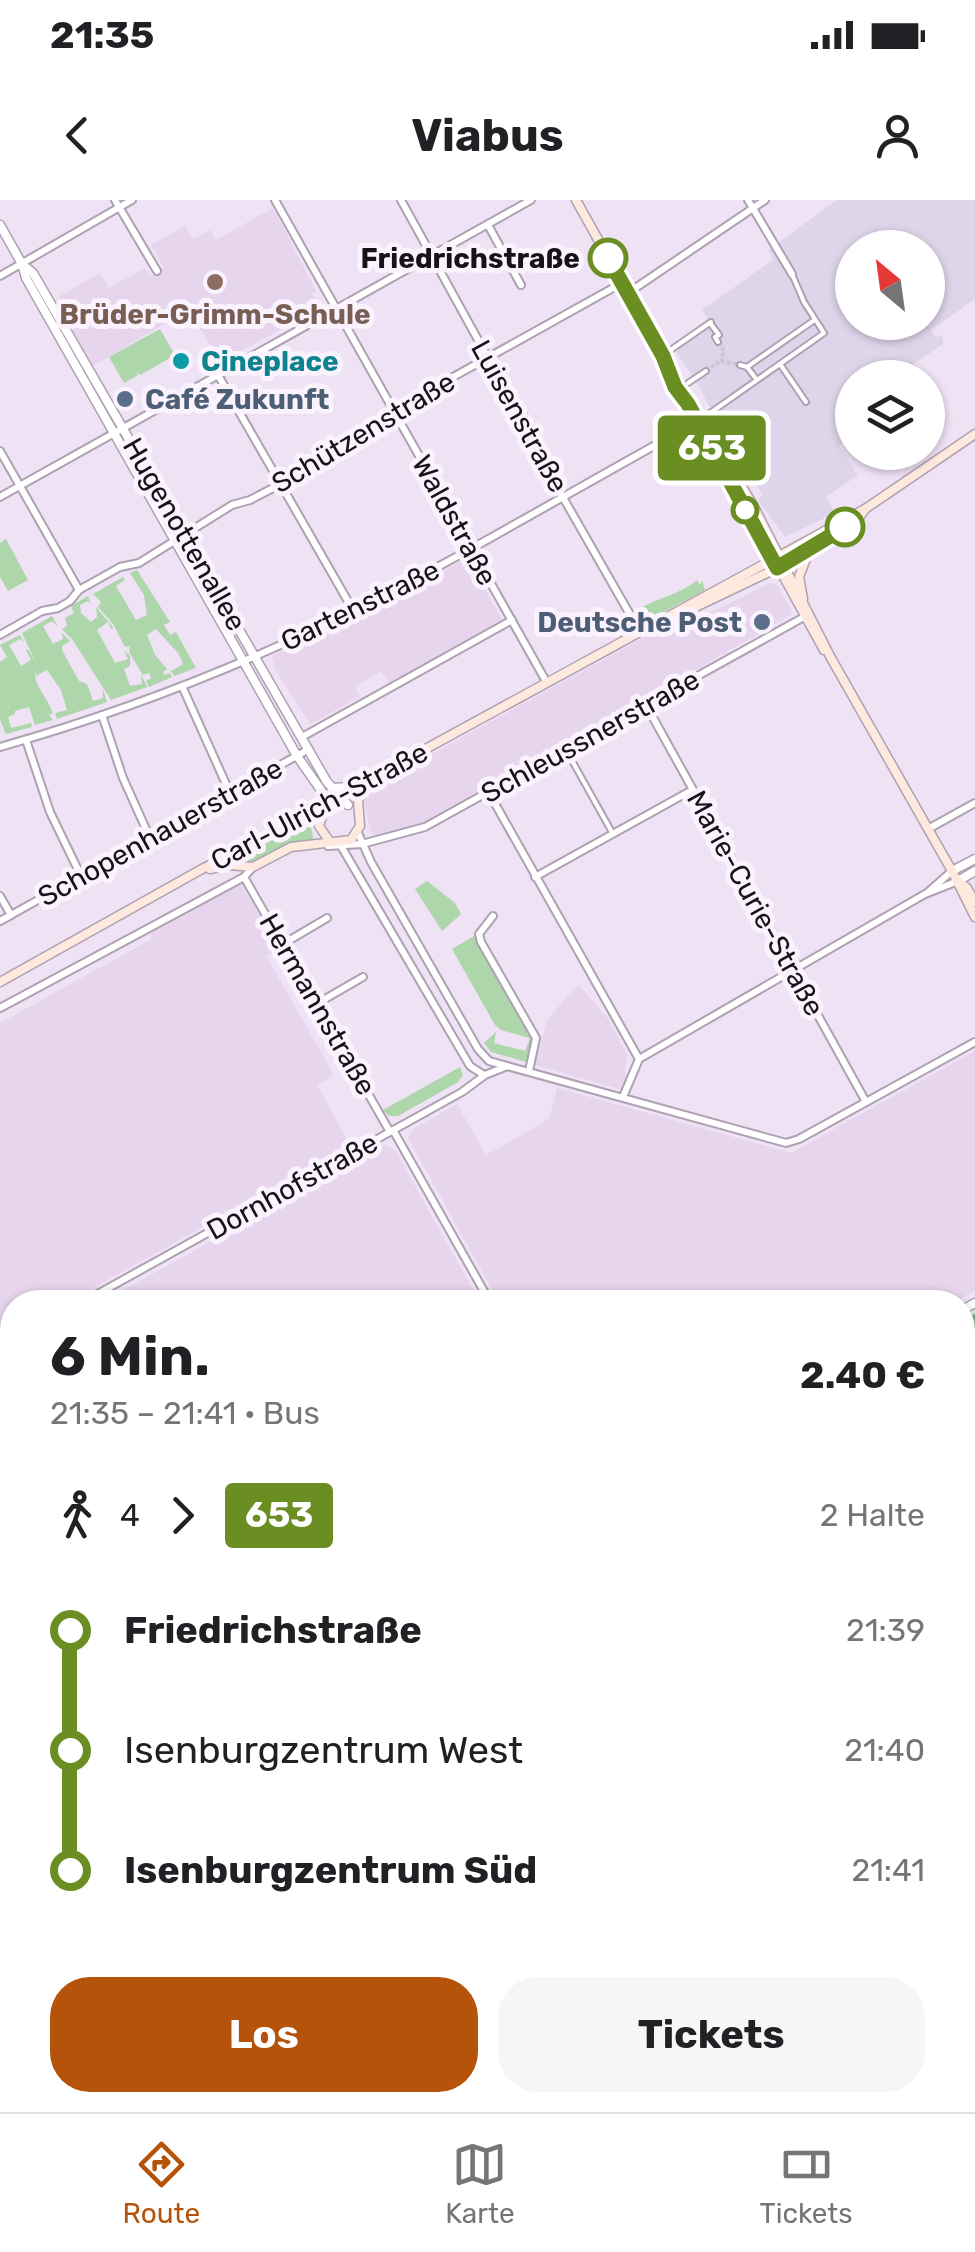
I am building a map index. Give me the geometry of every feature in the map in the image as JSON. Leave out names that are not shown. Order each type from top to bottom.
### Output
[{"type":"main road","points":[[576,200],[666,354],[699,421],[958,881],[975,918]]},
{"type":"main road","points":[[866,509],[975,434]]},
{"type":"main road","name":"Carl-Ulrich-Straße","points":[[0,982],[188,878],[336,804],[374,778],[866,509]]},
{"type":"main road","name":"Carl-Ulrich-Straße","points":[[640,632],[780,567],[859,518],[866,509]]},
{"type":"main road","points":[[804,612],[800,570],[814,548]]},
{"type":"main road","points":[[188,878],[217,866],[253,867],[304,844],[360,840],[358,800],[374,778]]},
{"type":"main road","name":"Hugenottenallee","points":[[335,844],[319,826],[336,804],[358,815]]},
{"type":"main road","points":[[958,881],[975,902]]},
{"type":"street","points":[[0,276],[117,204],[132,200]]},
{"type":"street","name":"Waldstraße","points":[[276,200],[547,683]]},
{"type":"street","name":"Luisenstraße","points":[[400,200],[488,358],[488,366],[500,387],[508,392],[640,632]]},
{"type":"street","points":[[0,497],[531,200]]},
{"type":"street","points":[[699,421],[824,333],[748,200]]},
{"type":"street","points":[[628,294],[765,200]]},
{"type":"street","points":[[117,204],[157,271]]},
{"type":"street","name":"Hugenottenallee","points":[[0,225],[22,264],[33,274],[175,542],[297,756],[322,793],[336,804]]},
{"type":"street","points":[[488,225],[521,285]]},
{"type":"street","name":"Schützenstraße","points":[[0,634],[42,611],[58,608],[79,590],[122,566],[139,563],[232,505],[262,494],[318,455],[336,452],[364,438],[373,425],[394,412],[622,283]]},
{"type":"street","points":[[747,367],[815,320]]},
{"type":"street","points":[[666,354],[711,323],[719,335],[715,338],[718,342]]},
{"type":"street","points":[[780,364],[806,402]]},
{"type":"street","points":[[740,365],[747,367],[757,380]]},
{"type":"street","points":[[688,383],[706,370]]},
{"type":"street","points":[[218,376],[353,610]]},
{"type":"street","name":"Gartenstraße","points":[[0,747],[102,715],[255,656],[353,610],[699,421]]},
{"type":"street","name":"Hugenottenallee","points":[[118,431],[186,534],[333,788],[336,804]]},
{"type":"street","points":[[0,451],[79,590]]},
{"type":"street","name":"Schleussnerstraße","points":[[360,840],[426,827],[804,612]]},
{"type":"street","points":[[302,737],[512,620]]},
{"type":"street","points":[[182,686],[230,793]]},
{"type":"street","name":"Marie-Curie-Straße","points":[[646,705],[866,1102]]},
{"type":"street","points":[[102,715],[120,772],[150,838]]},
{"type":"street","points":[[26,740],[50,812],[81,876]]},
{"type":"street","name":"Schopenhauerstraße","points":[[0,921],[309,749]]},
{"type":"street","points":[[570,757],[613,834]]},
{"type":"street","name":"Hugenottenallee","points":[[310,774],[320,802],[312,814]]},
{"type":"street","points":[[333,788],[374,778]]},
{"type":"street","points":[[535,877],[692,790]]},
{"type":"street","points":[[488,793],[638,1059]]},
{"type":"street","points":[[928,829],[975,803]]},
{"type":"street","points":[[360,840],[478,1049],[489,1060],[786,1143],[975,1042]]},
{"type":"street","name":"Hugenottenallee","points":[[335,844],[470,1066],[485,1075]]},
{"type":"street","points":[[925,894],[952,871],[975,859]]},
{"type":"street","points":[[0,1008],[232,883],[253,867]]},
{"type":"street","points":[[622,1098],[638,1059],[925,894],[975,871]]},
{"type":"street","name":"Hermannstraße","points":[[244,876],[483,1290]]},
{"type":"street","points":[[0,896],[11,915]]},
{"type":"street","points":[[493,916],[479,934],[536,1038],[529,1072]]},
{"type":"street","points":[[283,944],[328,918]]},
{"type":"street","points":[[318,1003],[362,977]]},
{"type":"street","points":[[485,1075],[489,1060]]},
{"type":"street","points":[[485,1075],[508,1066]]},
{"type":"street","name":"Dornhofstraße","points":[[105,1290],[485,1075]]},
{"type":"shaded area","points":[[837,200],[975,200],[975,299],[945,320],[945,230],[835,230],[835,340],[943,340],[943,344],[920,360],[835,360],[835,470],[855,470],[858,475],[826,497],[835,513],[785,537],[758,500],[763,495],[731,448],[697,383],[669,347],[709,320],[702,310],[773,260],[768,250]]},
{"type":"shaded area","name":"Brüder-Grimm-Schule","points":[[273,208],[316,291],[312,294],[318,303],[315,311],[221,362],[188,310],[93,366],[68,322],[73,319],[60,296],[100,273],[109,288],[145,268],[150,277],[164,268],[151,245],[185,226],[193,239],[210,230],[216,240]]},
{"type":"shaded area","points":[[464,560],[469,562],[501,618],[499,622],[389,684],[381,671],[355,687],[360,697],[310,724],[275,669],[272,656]]},
{"type":"shaded area","points":[[770,583],[778,586],[791,615],[441,816],[409,829],[375,837],[371,834],[364,800],[379,783],[661,628],[677,621],[681,627]]},
{"type":"shaded area","points":[[237,885],[243,887],[279,948],[266,956],[334,1075],[317,1085],[350,1145],[90,1290],[0,1290],[0,1023],[150,940],[152,931]]},
{"type":"shaded area","points":[[578,984],[608,1019],[627,1055],[625,1070],[631,1092],[535,1065],[547,1020]]},
{"type":"shaded area","points":[[975,1051],[975,1290],[492,1290],[408,1138],[413,1129],[457,1104],[486,1155],[549,1119],[557,1088],[791,1153]]},
{"type":"shaded area","points":[[385,1145],[395,1150],[473,1290],[123,1290]]},
{"type":"green space","points":[[160,329],[175,355],[140,375],[136,371],[138,375],[124,383],[109,357]]},
{"type":"green space","points":[[6,539],[28,580],[8,591],[0,577],[0,543]]},
{"type":"green space","points":[[137,570],[170,622],[164,625],[170,635],[176,632],[196,668],[174,676],[171,671],[183,664],[156,629],[147,635],[155,655],[167,669],[164,675],[170,673],[172,677],[149,687],[149,673],[143,675],[129,652],[130,646],[125,647],[93,594],[123,577],[125,580],[116,586],[136,620],[147,615],[144,595],[130,573]]},
{"type":"green space","points":[[697,580],[700,585],[702,580],[705,590],[647,621],[638,618],[635,612],[642,607]]},
{"type":"green space","points":[[88,596],[91,604],[88,601],[80,605],[81,613],[91,622],[97,617],[96,607],[113,627],[112,630],[108,622],[97,630],[115,663],[128,659],[124,650],[130,656],[130,666],[124,669],[130,686],[142,684],[141,674],[147,687],[111,700],[62,629],[67,626],[65,618],[74,613],[71,606]]},
{"type":"green space","points":[[52,616],[58,627],[52,621],[43,626],[53,644],[63,639],[62,633],[70,641],[62,650],[79,681],[87,684],[93,701],[103,698],[103,689],[107,702],[57,719],[55,713],[67,710],[61,690],[47,670],[36,676],[35,670],[36,681],[51,707],[53,713],[49,715],[53,720],[35,725],[29,707],[15,711],[8,717],[11,728],[31,723],[32,727],[6,734],[0,720],[0,662],[7,657],[0,645],[20,635],[24,643],[20,639],[9,645],[21,666],[31,660],[28,649],[36,663],[22,633]]},
{"type":"green space","points":[[309,819],[314,841],[251,863],[231,860]]},
{"type":"green space","points":[[427,881],[455,903],[461,914],[442,931],[415,889]]},
{"type":"green space","points":[[474,936],[532,1039],[526,1062],[491,1052],[484,1043],[496,1032],[494,1043],[525,1051],[530,1038],[495,1025],[452,949]]},
{"type":"green space","points":[[460,1067],[463,1075],[458,1082],[398,1116],[389,1116],[383,1110]]},
{"type":"tunnel","points":[[719,342],[724,351],[721,361]]},
{"type":"tunnel","points":[[706,371],[721,361],[740,365]]},
{"type":"bus line","name":"653","points":[[608,258],[777,568],[845,527]]},
{"type":"place","name":"Friedrichstraße","points":[[608,258]]},
{"type":"place","name":"Brüder-Grimm-Schule","points":[[215,282]]},
{"type":"place","name":"Cineplace","points":[[181,361]]},
{"type":"place","name":"Café Zukunft","points":[[125,399]]},
{"type":"place","name":"Deutsche Post","points":[[762,622]]}]
